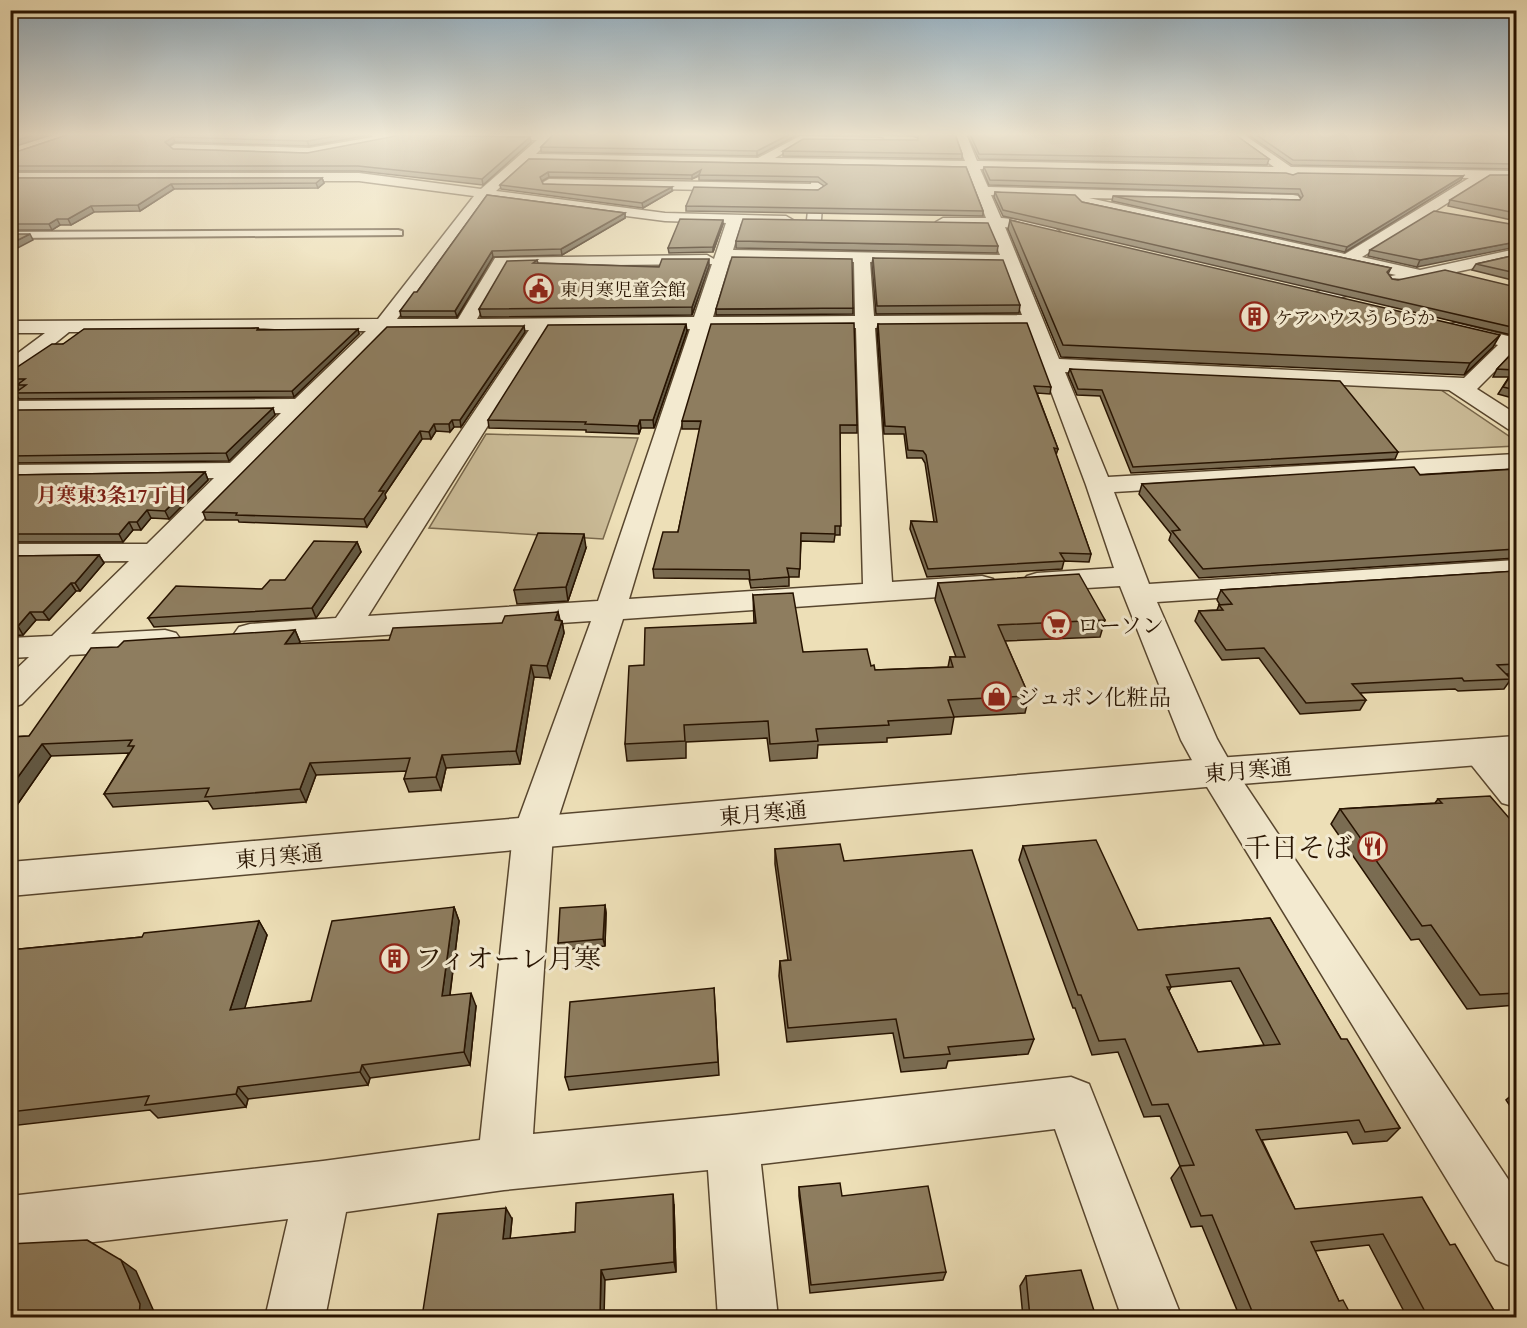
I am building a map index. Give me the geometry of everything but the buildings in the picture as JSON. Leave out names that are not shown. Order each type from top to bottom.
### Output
[{"type":"street","points":[[10,696],[299,406],[383,326],[485,196]]},
{"type":"street","points":[[539,196],[664,217],[820,220],[818,196]]},
{"type":"street","points":[[984,196],[1099,485],[1135,585],[1199,740],[1516,1240]]},
{"type":"street","points":[[1080,196],[1086,203],[1416,274]]},
{"type":"street","points":[[1264,213],[1299,196]]},
{"type":"street","points":[[1348,260],[1450,196]]},
{"type":"street","points":[[1430,209],[1452,213]]},
{"type":"street","points":[[504,1163],[533,834],[610,611],[735,219]]},
{"type":"street","points":[[922,222],[1013,223],[1069,237]]},
{"type":"street","points":[[1206,242],[1244,223]]},
{"type":"street","points":[[1353,305],[1313,295],[1516,254]]},
{"type":"street","points":[[464,325],[501,261],[722,257],[1009,260]]},
{"type":"street","points":[[862,258],[867,322],[878,591]]},
{"type":"street","points":[[1438,270],[1483,280]]},
{"type":"street","points":[[10,327],[1033,321]]},
{"type":"street","points":[[345,628],[542,324]]},
{"type":"street","points":[[1444,326],[1514,343]]},
{"type":"street","points":[[10,370],[64,327]]},
{"type":"street","points":[[1050,365],[1469,385],[1514,343]]},
{"type":"street","points":[[1455,385],[1516,424]]},
{"type":"street","points":[[10,408],[299,406]]},
{"type":"street","points":[[1099,485],[1516,461]]},
{"type":"street","points":[[10,473],[236,470]]},
{"type":"street","points":[[10,553],[155,552]]},
{"type":"street","points":[[227,636],[878,591],[1135,585],[1516,569]]},
{"type":"street","points":[[10,648],[191,638]]},
{"type":"street","points":[[1498,751],[1516,793]]},
{"type":"street","name":"東月寒通","points":[[10,879],[1218,772],[1498,751]]},
{"type":"street","points":[[10,1224],[323,1188],[504,1163],[732,1141],[1071,1102],[1152,1317]]},
{"type":"street","points":[[732,1141],[748,1317]]},
{"type":"street","points":[[295,1317],[323,1188]]},
{"type":"lane","points":[[10,235],[398,233]]},
{"type":"shaded area","points":[[1342,385],[1441,390],[1516,441],[1516,446],[1398,452]]},
{"type":"shaded area","points":[[486,434],[638,438],[603,539],[429,528]]},
{"type":"place","name":"東月寒児童会館","points":[[539,289]]},
{"type":"place","name":"ケアハウスうららか","points":[[1254,317]]},
{"type":"place","name":"ローソン","points":[[1056,625]]},
{"type":"place","name":"ジュポン化粧品","points":[[996,697]]},
{"type":"place","name":"千日そば","points":[[1373,847]]},
{"type":"place","name":"フィオーレ月寒","points":[[394,958]]},
{"type":"district","name":"月寒東3条17丁目","points":[[112,494]]}]
